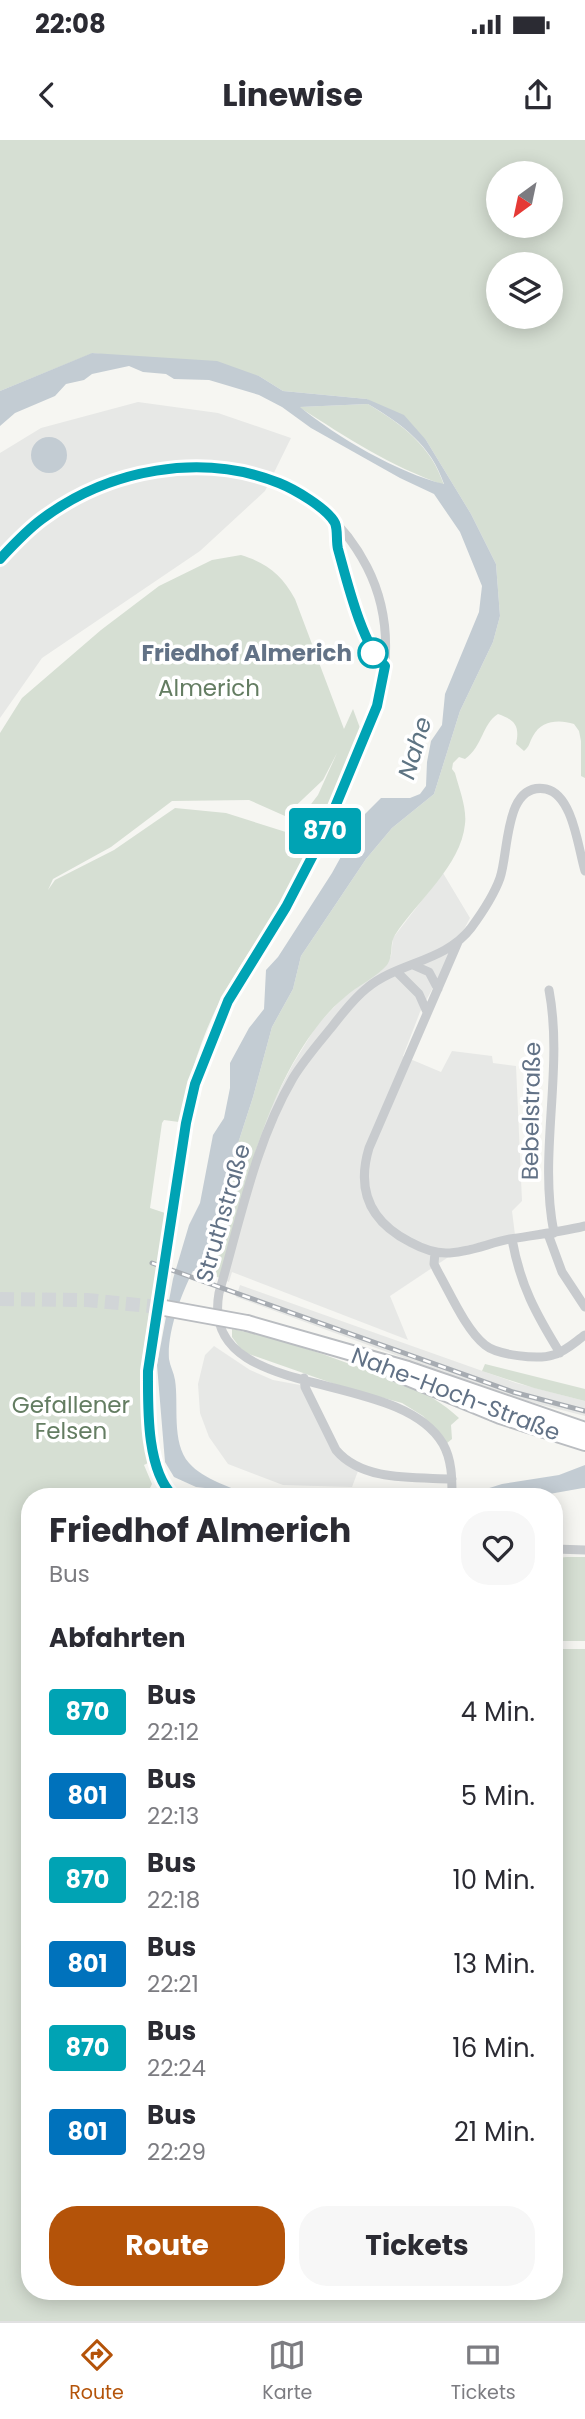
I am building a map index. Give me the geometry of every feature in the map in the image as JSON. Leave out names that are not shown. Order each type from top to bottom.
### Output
[{"type":"main road","points":[[159,1307],[247,1323],[337,1348]]},
{"type":"main road","name":"Nahe-Hoch-Straße","points":[[337,1348],[408,1369],[585,1430]]},
{"type":"main road","name":"Nahe-Hoch-Straße","points":[[337,1348],[468,1404],[585,1443]]},
{"type":"street","points":[[0,559],[44,517],[115,481],[184,467],[237,470],[291,489],[330,518],[363,560],[376,588],[384,623],[385,675],[369,727],[310,865],[228,1001],[190,1105],[148,1371],[155,1464],[166,1488]]},
{"type":"street","points":[[585,871],[566,804],[553,792],[537,789],[521,797],[512,812],[503,869],[494,890],[471,927],[458,942],[373,1138],[366,1158],[364,1179],[368,1200],[380,1221],[403,1238],[435,1252],[459,1251],[585,1226]]},
{"type":"street","name":"Struthstraße","points":[[452,1487],[451,1466],[442,1443],[416,1417],[391,1405],[251,1363],[233,1350],[219,1325],[217,1313],[219,1293],[261,1147],[294,1077],[305,1060],[368,987],[458,942]]},
{"type":"street","points":[[413,965],[429,972],[438,989]]},
{"type":"street","points":[[397,972],[419,994],[427,1012]]},
{"type":"street","name":"Bebelstraße","points":[[549,989],[552,1013],[549,1204],[551,1233],[562,1272],[585,1307]]},
{"type":"street","points":[[512,1239],[519,1274],[530,1303],[560,1353]]},
{"type":"street","points":[[435,1252],[438,1272],[472,1330],[484,1344],[497,1350],[546,1357],[560,1353],[585,1335]]},
{"type":"street","points":[[304,1378],[305,1387],[343,1457],[369,1470],[452,1487]]},
{"type":"street","points":[[563,1549],[585,1550]]},
{"type":"shaded area","points":[[92,353],[217,361],[259,376],[283,391],[367,399],[404,415],[426,440],[471,514],[496,564],[500,616],[493,642],[460,711],[434,794],[392,828],[366,859],[301,956],[293,989],[272,1027],[200,1271],[193,1271],[173,1326],[169,1359],[175,1380],[178,1434],[183,1454],[202,1474],[232,1488],[196,1487],[174,1477],[165,1462],[157,1365],[173,1279],[189,1225],[200,1203],[213,1135],[224,1118],[230,1088],[230,1063],[249,1028],[264,1009],[266,970],[278,957],[332,873],[364,815],[381,798],[410,798],[420,794],[426,786],[431,741],[442,725],[445,694],[479,612],[482,586],[460,532],[434,494],[311,428],[282,407],[259,395],[209,380],[174,379],[166,374],[143,372],[129,366],[92,374],[84,380],[66,384],[55,396],[15,413],[0,426],[0,391]],"holes":[[[368,404],[404,428],[431,458],[444,484],[407,472],[369,453],[300,407]]]},
{"type":"shaded area","points":[[138,402],[218,413],[291,438],[265,491],[200,551],[42,658],[0,718],[0,453],[41,428]]},
{"type":"shaded area","points":[[49,437],[62,442],[67,455],[62,468],[49,473],[36,468],[31,455],[36,442]]},
{"type":"shaded area","points":[[443,873],[470,918],[420,1012],[403,1056],[441,1072],[452,1051],[492,1056],[493,1063],[516,1066],[522,1201],[512,1211],[515,1235],[465,1246],[390,1296],[408,1340],[232,1272],[229,1282],[220,1278],[260,1137],[273,1102],[293,1064],[317,1025],[343,998],[386,965],[391,956],[393,938]]},
{"type":"shaded area","points":[[240,1285],[516,1383],[585,1401],[585,1416],[511,1397],[236,1297]]},
{"type":"shaded area","points":[[214,1346],[250,1370],[273,1380],[300,1385],[339,1458],[358,1471],[352,1487],[283,1485],[228,1464],[209,1437],[200,1413],[198,1384],[205,1355]]},
{"type":"shaded area","points":[[585,1465],[585,1488],[563,1492],[563,1488],[489,1488],[502,1484],[559,1475]]},
{"type":"green space","points":[[0,140],[585,140],[585,778],[581,776],[581,741],[574,724],[545,724],[536,731],[524,751],[516,744],[515,724],[498,714],[489,723],[471,754],[465,759],[459,757],[453,763],[452,769],[464,805],[465,824],[462,839],[447,869],[395,935],[387,965],[330,1012],[293,1063],[259,1141],[220,1278],[200,1271],[272,1027],[293,989],[301,956],[366,859],[392,828],[434,794],[460,711],[493,642],[500,616],[496,564],[471,514],[426,440],[367,399],[283,391],[259,376],[93,353],[0,391]]},
{"type":"green space","points":[[368,404],[414,438],[432,459],[444,485],[387,460],[299,407]]},
{"type":"green space","points":[[241,555],[266,566],[285,583],[295,599],[344,729],[353,709],[360,728],[330,805],[304,861],[233,978],[210,1022],[192,1072],[179,1122],[164,1120],[162,1123],[150,1208],[165,1213],[142,1360],[141,1396],[148,1463],[144,1465],[152,1484],[150,1488],[21,1488],[21,2300],[563,2300],[563,1649],[585,1649],[585,2321],[0,2321],[0,733],[22,698],[101,630],[159,586],[212,560]],"holes":[[[337,753],[318,795],[289,833],[226,813],[175,808],[114,850],[55,880],[48,890],[53,879],[111,847],[172,801],[249,800],[285,816],[323,780]]]},
{"type":"green space","points":[[232,1329],[304,1348],[392,1378],[420,1391],[459,1418],[451,1425],[452,1439],[447,1443],[423,1416],[402,1403],[343,1387],[243,1352],[232,1337]]},
{"type":"green space","points":[[485,1364],[585,1389],[585,1401],[482,1371]]},
{"type":"green space","points":[[563,1557],[585,1557],[585,1641],[563,1641]]},
{"type":"tunnel","points":[[0,1299],[87,1300],[159,1307]]},
{"type":"railway","points":[[152,1263],[513,1392],[585,1411]]},
{"type":"bus line","name":"870","points":[[0,559],[44,517],[115,481],[184,467],[237,470],[291,489],[316,505],[335,524],[337,543],[364,633],[373,653],[385,666],[377,706],[310,865],[228,1001],[195,1084],[186,1123],[148,1371],[152,1445],[155,1464],[166,1488]]},
{"type":"place","name":"Friedhof Almerich","points":[[373,653]]},
{"type":"park label","name":"Almerich","points":[[209,688]]},
{"type":"park label","name":"Gefallener Felsen","points":[[71,1418]]},
{"type":"water label","name":"Nahe","points":[[415,748]]}]
